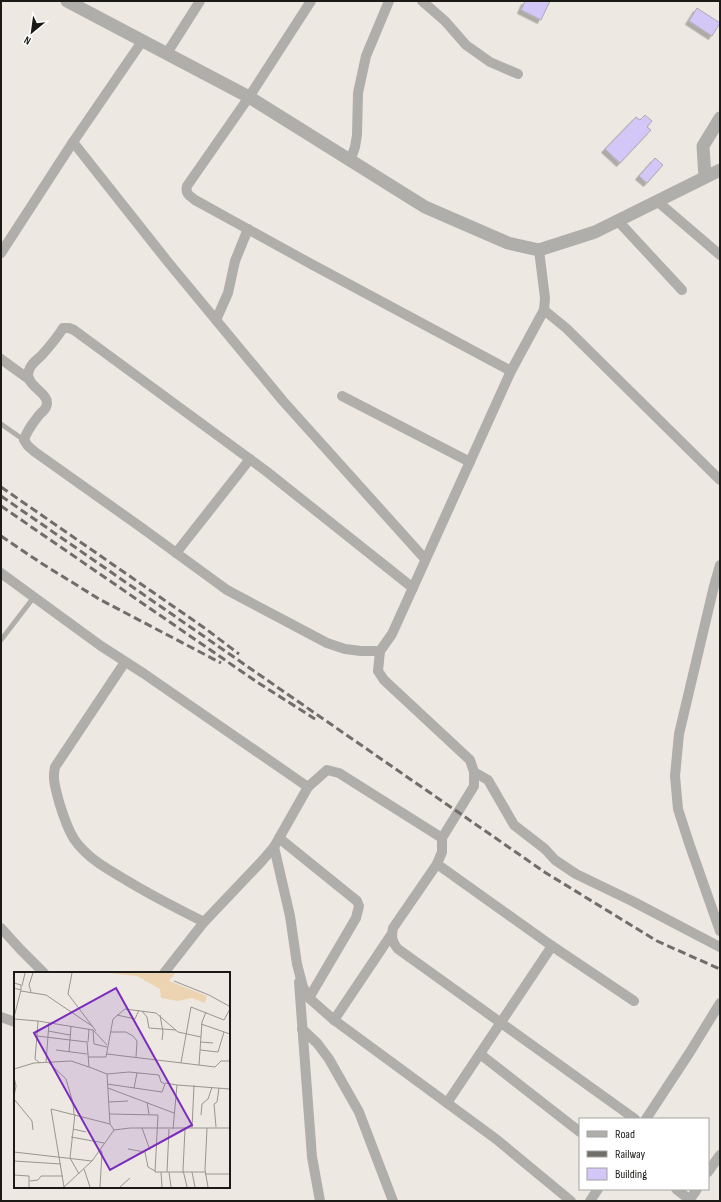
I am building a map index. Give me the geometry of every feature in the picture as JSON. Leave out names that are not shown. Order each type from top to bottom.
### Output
[{"type":"street","points":[[67,1],[143,40],[249,98],[424,208],[508,243],[540,250],[595,232],[720,170]]},
{"type":"street","points":[[167,53],[200,1]]},
{"type":"street","points":[[311,1],[249,98],[187,186],[186,190],[188,194],[195,200],[511,371]]},
{"type":"street","points":[[350,161],[357,135],[358,93],[366,56],[389,1]]},
{"type":"street","points":[[422,1],[445,21],[466,45],[490,62],[518,74]]},
{"type":"street","points":[[1,253],[73,142],[143,40]]},
{"type":"street","points":[[705,177],[703,146],[720,118]]},
{"type":"street","points":[[73,142],[168,262],[283,402],[425,559]]},
{"type":"street","points":[[657,201],[720,255]]},
{"type":"street","points":[[618,221],[682,290]]},
{"type":"street","points":[[216,320],[228,293],[235,261],[248,229]]},
{"type":"street","points":[[334,1020],[391,935],[393,928],[437,864],[442,852],[442,838],[474,786],[474,772],[470,760],[384,680],[378,671],[380,651],[392,634],[511,371],[544,310],[545,298],[540,250]]},
{"type":"street","points":[[544,310],[566,328],[720,480]]},
{"type":"street","points":[[380,651],[345,649],[327,643],[227,590],[35,452],[24,440],[26,432],[47,407],[47,401],[44,394],[31,383],[28,375],[29,369],[54,342],[63,328],[69,328],[250,459],[413,588]]},
{"type":"street","points":[[1,359],[30,380]]},
{"type":"street","points":[[342,396],[470,462]]},
{"type":"street","points":[[176,553],[250,459]]},
{"type":"street","points":[[720,565],[679,734],[675,776],[678,809],[720,931]]},
{"type":"street","points":[[1,573],[101,646],[308,787]]},
{"type":"street","points":[[125,662],[54,767],[52,777],[62,810],[74,840],[97,862],[148,894],[204,922]]},
{"type":"street","points":[[165,972],[204,922],[261,862],[276,842],[308,787],[327,770],[339,772],[442,838]]},
{"type":"street","points":[[474,772],[488,780],[514,826],[545,849],[556,860],[576,874],[632,901],[720,947]]},
{"type":"street","points":[[276,842],[298,964],[303,987],[309,998],[334,1020],[496,1139],[571,1201]]},
{"type":"street","points":[[276,842],[357,901],[359,906],[356,918],[309,998]]},
{"type":"street","points":[[437,864],[634,1002]]},
{"type":"street","points":[[1,928],[43,972]]},
{"type":"street","points":[[391,935],[393,942],[398,949],[635,1118]]},
{"type":"street","points":[[448,1103],[552,946]]},
{"type":"street","points":[[298,964],[312,1157],[320,1201]]},
{"type":"street","points":[[647,1118],[720,1003]]},
{"type":"street","points":[[1,1017],[14,1022]]},
{"type":"street","points":[[302,1029],[317,1043],[329,1060],[358,1112],[392,1201]]},
{"type":"street","points":[[480,1054],[579,1131]]},
{"type":"street","points":[[709,1170],[720,1154]]},
{"type":"street","points":[[590,1201],[597,1190]]},
{"type":"street","points":[[677,1190],[689,1200],[696,1190]]},
{"type":"lane","points":[[1,424],[24,440]]},
{"type":"lane","points":[[1,640],[34,597]]},
{"type":"building","points":[[525,1],[550,1],[541,20],[521,10]]},
{"type":"building","points":[[697,8],[720,23],[712,36],[689,21]]},
{"type":"building","points":[[645,115],[652,121],[647,127],[651,130],[620,163],[605,149],[636,117],[640,120]]},
{"type":"building","points":[[655,158],[663,165],[647,183],[639,176]]},
{"type":"railway","points":[[1,487],[206,629],[239,654]]},
{"type":"railway","points":[[1,496],[546,873],[657,941],[720,969]]},
{"type":"railway","points":[[1,506],[257,682],[315,719]]},
{"type":"railway","points":[[1,536],[99,599],[221,663]]}]
